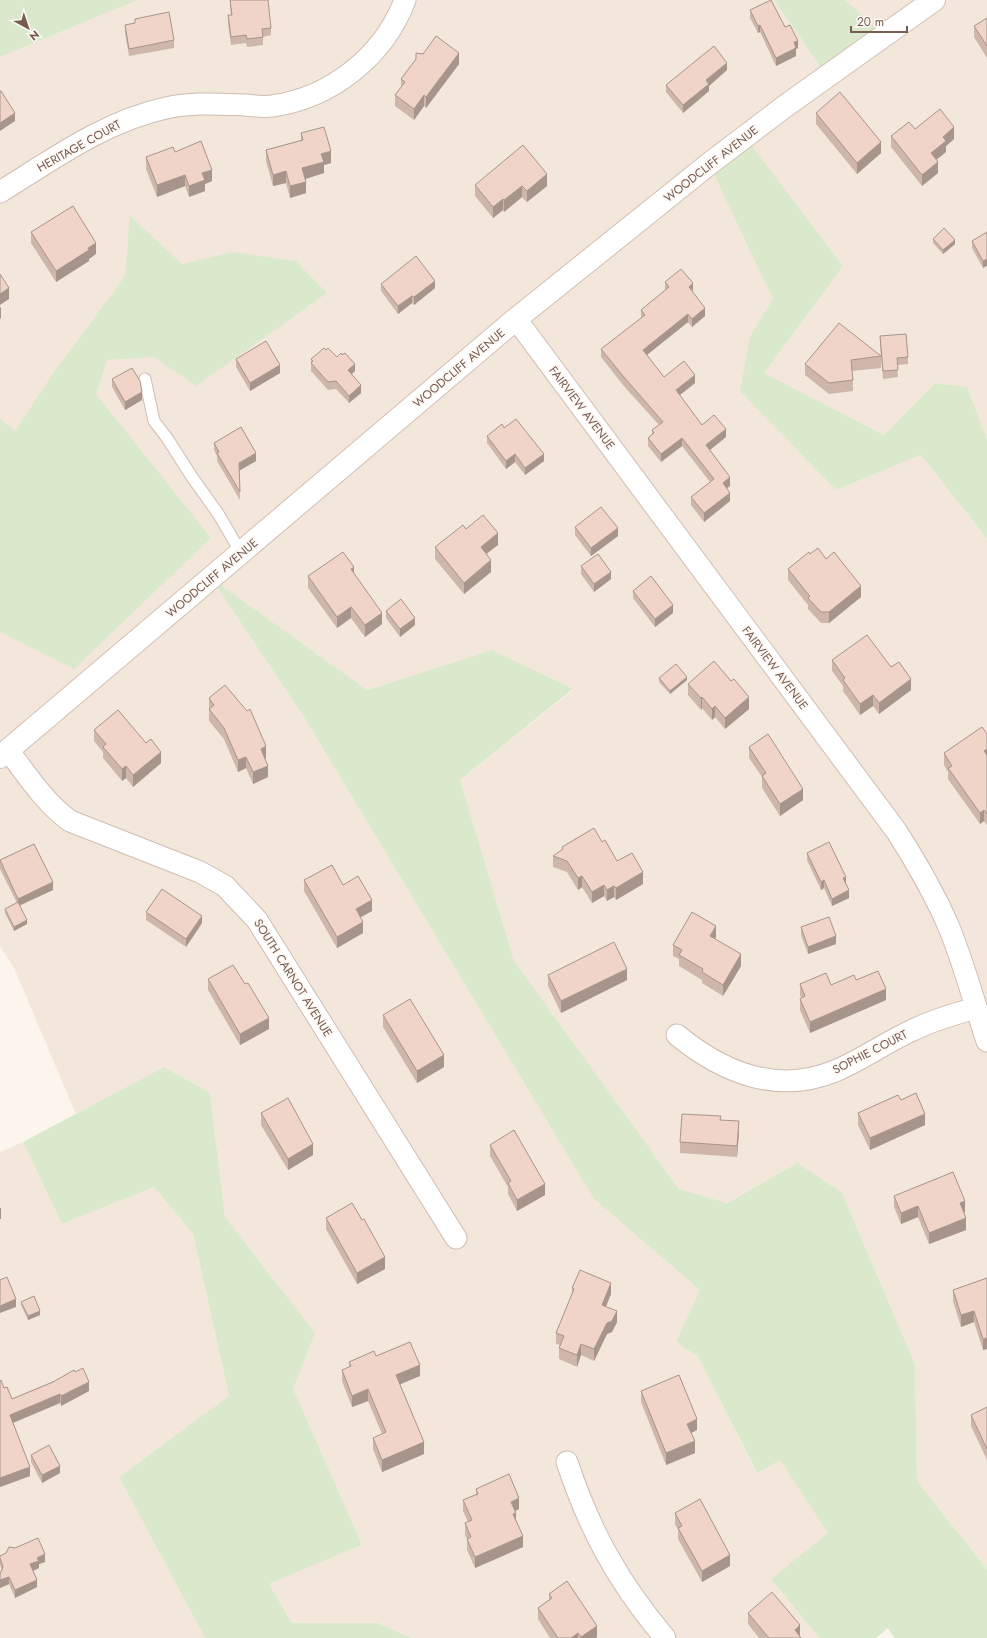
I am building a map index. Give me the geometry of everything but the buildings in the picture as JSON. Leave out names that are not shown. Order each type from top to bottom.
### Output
[{"type":"main road","name":"WOODCLIFF AVENUE","points":[[4,753],[516,319],[778,111],[934,0]]},
{"type":"street","name":"HERITAGE COURT","points":[[0,192],[79,144],[128,118],[166,108],[197,103],[271,106],[316,95],[341,80],[382,43],[399,17],[405,0]]},
{"type":"street","name":"FAIRVIEW AVENUE","points":[[516,319],[897,832],[925,878],[948,925],[964,967],[987,1041]]},
{"type":"street","name":"SOUTH CARNOT AVENUE","points":[[4,753],[54,809],[70,821],[200,872],[225,886],[257,920],[456,1238]]},
{"type":"street","name":"SOPHIE COURT","points":[[677,1035],[692,1048],[735,1072],[760,1079],[785,1081],[810,1078],[834,1071],[937,1019],[976,1008]]},
{"type":"street","points":[[567,1462],[577,1492],[594,1531],[614,1569],[642,1611],[665,1638]]},
{"type":"lane","points":[[145,379],[154,421],[219,515],[241,553]]},
{"type":"shaded area","points":[[138,0],[774,0],[827,76],[853,7],[845,0],[987,0],[987,439],[967,387],[935,383],[884,435],[763,373],[843,266],[709,164],[774,299],[750,336],[741,391],[836,490],[921,455],[987,539],[987,1569],[917,1481],[915,1365],[797,1163],[726,1203],[679,1189],[514,962],[460,780],[573,690],[492,650],[367,690],[212,579],[304,717],[594,1199],[701,1290],[676,1342],[698,1357],[756,1472],[780,1459],[829,1533],[771,1579],[819,1638],[411,1638],[378,1623],[292,1623],[269,1584],[362,1545],[292,1389],[315,1333],[225,1217],[210,1093],[164,1067],[76,1114],[14,968],[0,946],[0,57]]},
{"type":"shaded area","points":[[23,1142],[62,1224],[154,1187],[193,1234],[229,1396],[119,1477],[205,1638],[0,1638],[0,1152]]},
{"type":"green space","points":[[0,0],[138,0],[0,57]]},
{"type":"green space","points":[[774,0],[845,0],[884,35],[827,76]]},
{"type":"green space","points":[[745,137],[843,266],[764,373],[884,435],[935,383],[967,387],[987,439],[987,539],[921,455],[836,490],[740,391],[750,336],[773,299],[709,164]]},
{"type":"green space","points":[[130,216],[182,264],[233,252],[296,261],[327,293],[196,386],[154,357],[107,360],[96,394],[211,538],[74,669],[0,632],[0,419],[15,431],[52,375],[125,276]]},
{"type":"green space","points":[[211,578],[367,690],[492,650],[573,689],[460,780],[514,961],[679,1189],[727,1203],[797,1163],[842,1193],[915,1365],[917,1481],[987,1569],[987,1638],[894,1638],[888,1628],[876,1638],[819,1638],[771,1579],[828,1533],[780,1460],[757,1473],[698,1357],[676,1342],[700,1290],[594,1199],[304,717]]},
{"type":"green space","points":[[164,1067],[210,1093],[225,1217],[315,1333],[293,1389],[362,1545],[269,1584],[292,1623],[378,1623],[411,1638],[205,1638],[119,1477],[229,1396],[193,1234],[154,1187],[62,1224],[23,1142]]}]
